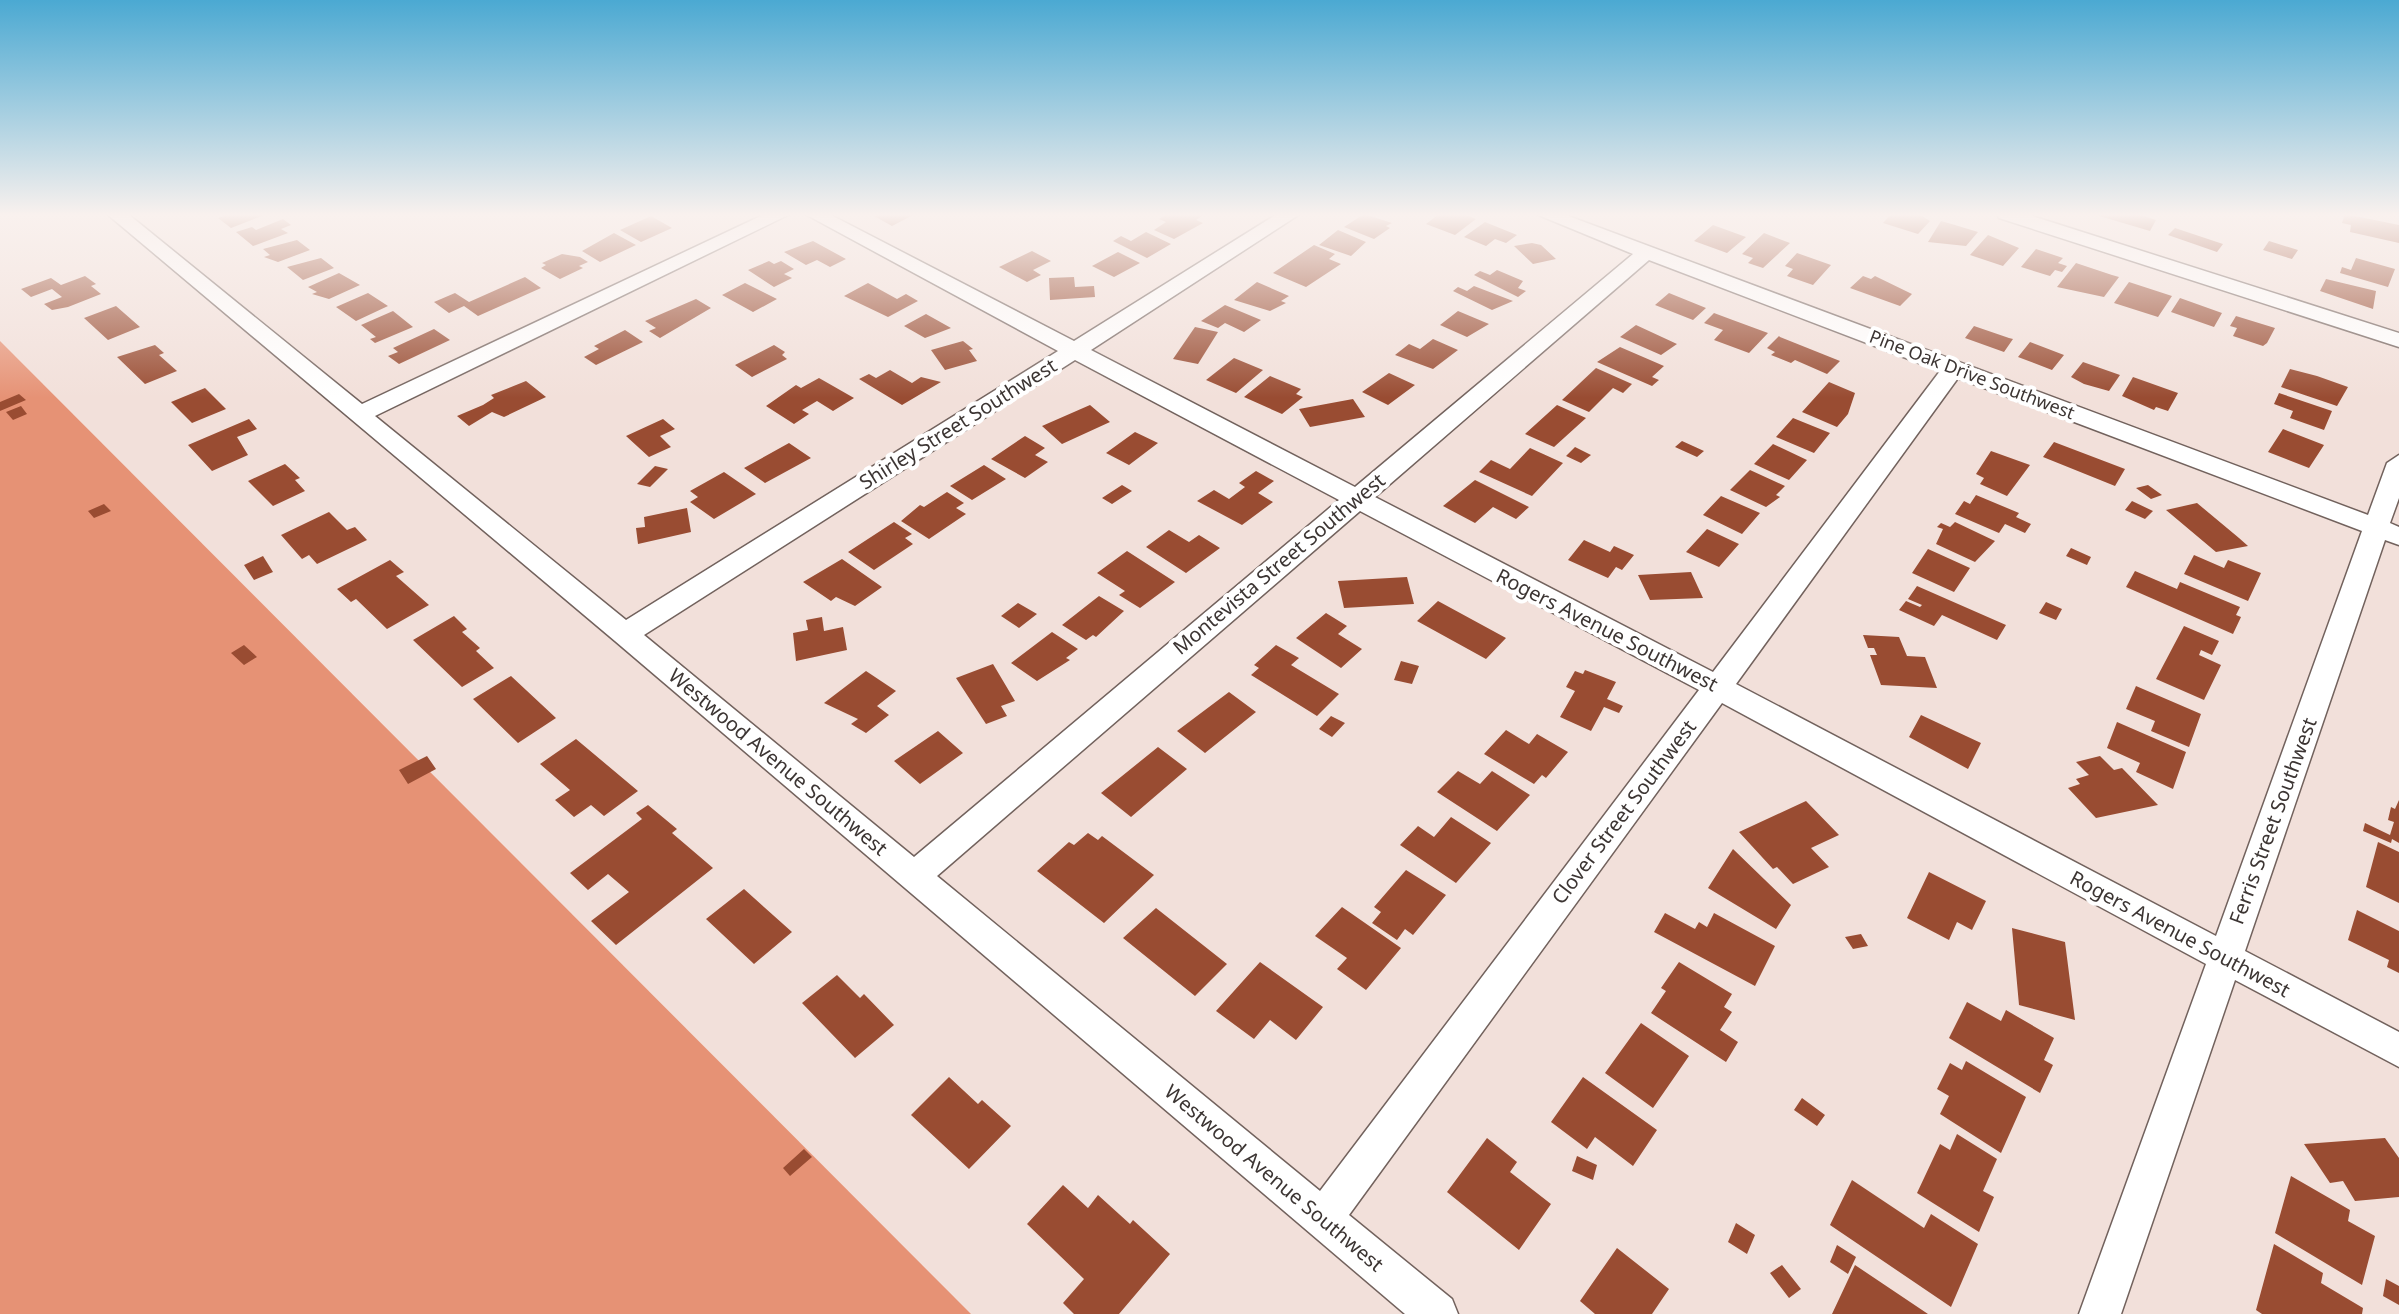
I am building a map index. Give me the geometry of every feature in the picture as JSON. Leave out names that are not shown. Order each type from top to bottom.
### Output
[{"type":"street","name":"Westwood Avenue Southwest","points":[[191,275],[625,634],[1437,1314]]},
{"type":"street","points":[[360,414],[652,275]]},
{"type":"street","name":"Rogers Avenue Southwest","points":[[929,275],[1717,687],[2399,1050]]},
{"type":"street","name":"Shirley Street Southwest","points":[[625,634],[1194,275]]},
{"type":"street","name":"Montevista Street Southwest","points":[[913,877],[1619,275]]},
{"type":"street","name":"Pine Oak Drive Southwest","points":[[1709,275],[2388,532]]},
{"type":"street","points":[[2197,275],[2399,340]]},
{"type":"street","name":"Clover Street Southwest","points":[[1323,1219],[1954,368]]},
{"type":"street","name":"Ferris Street Southwest","points":[[2100,1314],[2224,958],[2388,532],[2399,463]]},
{"type":"shaded area","points":[[0,341],[971,1314],[0,1314]]},
{"type":"building","points":[[297,275],[315,275],[303,280]]},
{"type":"building","points":[[334,275],[343,275],[360,285],[329,299],[312,294],[317,292],[308,287]]},
{"type":"building","points":[[756,275],[792,278],[774,287]]},
{"type":"building","points":[[1015,275],[1040,275],[1027,282]]},
{"type":"building","points":[[1278,275],[1324,275],[1306,287]]},
{"type":"building","points":[[1475,275],[1510,275],[1523,281],[1518,288],[1526,291],[1518,297]]},
{"type":"building","points":[[1788,275],[1822,275],[1813,285]]},
{"type":"building","points":[[2066,275],[2119,277],[2104,297],[2057,287]]},
{"type":"building","points":[[2348,275],[2393,275],[2388,287]]},
{"type":"building","points":[[85,276],[96,284],[91,286],[101,294],[68,307],[52,310],[44,304],[62,297],[52,289],[31,297],[21,289],[51,278],[61,285]]},
{"type":"building","points":[[1863,276],[1871,279],[1875,276],[1912,294],[1900,306],[1850,288]]},
{"type":"building","points":[[525,277],[541,288],[478,316],[464,306],[449,313],[434,302],[455,293],[469,302]]},
{"type":"building","points":[[1074,277],[1075,287],[1094,286],[1095,297],[1050,300],[1049,278]]},
{"type":"building","points":[[2326,279],[2376,291],[2373,309],[2320,291]]},
{"type":"building","points":[[1257,282],[1289,296],[1281,301],[1286,303],[1270,311],[1234,300]]},
{"type":"building","points":[[2129,282],[2172,296],[2158,317],[2114,303]]},
{"type":"building","points":[[745,283],[777,299],[753,312],[722,295]]},
{"type":"building","points":[[868,283],[897,299],[906,294],[918,301],[888,317],[844,296]]},
{"type":"building","points":[[1474,286],[1513,301],[1492,310],[1453,291],[1458,287],[1467,291]]},
{"type":"building","points":[[368,293],[388,306],[356,321],[336,307]]},
{"type":"building","points":[[1669,293],[1706,308],[1693,320],[1655,305]]},
{"type":"building","points":[[2180,298],[2222,313],[2214,327],[2171,312]]},
{"type":"building","points":[[696,299],[711,308],[660,338],[649,331],[656,328],[645,321]]},
{"type":"building","points":[[1225,305],[1261,320],[1244,332],[1225,323],[1218,328],[1201,321]]},
{"type":"building","points":[[116,306],[140,327],[108,340],[84,318]]},
{"type":"building","points":[[393,311],[413,327],[375,343],[370,339],[376,337],[361,325]]},
{"type":"building","points":[[1458,311],[1489,324],[1467,337],[1440,325]]},
{"type":"building","points":[[1714,313],[1768,333],[1749,353],[1714,340],[1723,330],[1704,323]]},
{"type":"building","points":[[926,314],[951,328],[925,338],[904,326]]},
{"type":"building","points":[[2236,316],[2275,328],[2267,343],[2263,346],[2233,336],[2237,328],[2230,326]]},
{"type":"building","points":[[1636,325],[1677,344],[1661,355],[1620,337]]},
{"type":"building","points":[[1974,326],[2013,339],[2004,352],[1965,338]]},
{"type":"building","points":[[1195,327],[1218,332],[1198,364],[1173,359]]},
{"type":"building","points":[[434,329],[450,340],[399,364],[388,356],[398,352],[393,348]]},
{"type":"building","points":[[625,330],[643,342],[596,365],[584,357],[599,349],[594,346]]},
{"type":"building","points":[[1779,336],[1840,361],[1827,374],[1795,360],[1791,363],[1771,355],[1775,352],[1767,348]]},
{"type":"building","points":[[1433,339],[1458,350],[1433,369],[1395,355],[1409,344],[1420,349]]},
{"type":"building","points":[[963,341],[973,349],[969,350],[977,361],[945,370],[931,350]]},
{"type":"building","points":[[2030,342],[2064,355],[2052,370],[2018,357]]},
{"type":"building","points":[[155,345],[164,353],[159,355],[177,371],[145,384],[117,357]]},
{"type":"building","points":[[774,345],[785,352],[782,355],[787,359],[752,377],[735,365]]},
{"type":"building","points":[[1620,347],[1664,366],[1652,377],[1659,380],[1652,386],[1597,362]]},
{"type":"building","points":[[1234,358],[1263,370],[1236,393],[1206,380]]},
{"type":"building","points":[[2083,362],[2120,375],[2109,391],[2084,384],[2071,377]]},
{"type":"building","points":[[1596,368],[1632,384],[1623,393],[1613,388],[1589,412],[1562,400]]},
{"type":"building","points":[[2290,369],[2348,387],[2337,406],[2281,387]]},
{"type":"building","points":[[890,370],[912,383],[921,377],[941,382],[902,405],[859,379],[869,374],[876,378]]},
{"type":"building","points":[[1389,373],[1415,385],[1388,405],[1362,392]]},
{"type":"building","points":[[1270,376],[1301,389],[1296,394],[1303,397],[1282,414],[1244,397]]},
{"type":"building","points":[[2133,377],[2178,393],[2168,411],[2156,407],[2154,410],[2122,396]]},
{"type":"building","points":[[819,378],[854,398],[833,411],[817,401],[802,410],[809,414],[794,424],[766,406],[796,385],[801,388]]},
{"type":"building","points":[[526,381],[546,397],[504,417],[492,412],[469,426],[457,416],[483,405],[494,398],[491,395]]},
{"type":"building","points":[[1829,382],[1855,393],[1848,414],[1837,427],[1802,412]]},
{"type":"building","points":[[205,388],[226,409],[192,423],[171,402]]},
{"type":"building","points":[[2279,393],[2332,411],[2324,430],[2290,418],[2293,411],[2274,404]]},
{"type":"building","points":[[19,394],[26,400],[0,411],[0,402]]},
{"type":"building","points":[[1353,399],[1365,417],[1310,427],[1299,409]]},
{"type":"building","points":[[1090,405],[1110,422],[1062,444],[1042,426]]},
{"type":"building","points":[[1557,405],[1586,418],[1554,447],[1525,434]]},
{"type":"building","points":[[21,406],[27,414],[13,420],[6,412]]},
{"type":"building","points":[[1793,418],[1830,433],[1814,453],[1776,437]]},
{"type":"building","points":[[249,419],[257,429],[237,437],[248,455],[212,471],[188,445]]},
{"type":"building","points":[[663,419],[675,429],[660,436],[671,447],[649,457],[626,436]]},
{"type":"building","points":[[2283,429],[2324,445],[2309,468],[2268,452]]},
{"type":"building","points":[[1135,432],[1158,443],[1129,465],[1106,453]]},
{"type":"building","points":[[1025,436],[1045,448],[1035,455],[1048,462],[1025,478],[991,459]]},
{"type":"building","points":[[1682,441],[1704,451],[1697,457],[1675,447]]},
{"type":"building","points":[[2054,442],[2125,469],[2115,486],[2043,457]]},
{"type":"building","points":[[789,443],[811,458],[765,483],[744,468]]},
{"type":"building","points":[[1773,444],[1807,460],[1789,480],[1754,464]]},
{"type":"building","points":[[1575,447],[1591,455],[1581,463],[1566,456]]},
{"type":"building","points":[[1530,448],[1563,463],[1532,496],[1479,472],[1491,460],[1510,469]]},
{"type":"building","points":[[1991,451],[2030,465],[2007,496],[1980,484],[1984,478],[1976,474]]},
{"type":"building","points":[[285,464],[300,478],[295,480],[305,491],[273,506],[248,481]]},
{"type":"building","points":[[984,465],[1006,479],[972,500],[950,486]]},
{"type":"building","points":[[655,466],[668,469],[650,487],[637,484]]},
{"type":"building","points":[[1750,470],[1785,486],[1776,495],[1780,497],[1766,507],[1730,490]]},
{"type":"building","points":[[1256,471],[1274,481],[1258,493],[1273,502],[1242,525],[1197,501],[1214,490],[1229,499],[1245,487],[1239,483]]},
{"type":"building","points":[[724,472],[756,494],[714,519],[690,502],[698,497],[690,491]]},
{"type":"building","points":[[1475,480],[1529,507],[1516,519],[1493,507],[1475,523],[1443,506]]},
{"type":"building","points":[[1122,485],[1132,491],[1112,504],[1102,498]]},
{"type":"building","points":[[2148,485],[2162,495],[2151,499],[2136,488]]},
{"type":"building","points":[[947,492],[964,503],[956,508],[966,514],[929,539],[901,521],[920,505],[924,507]]},
{"type":"building","points":[[1976,495],[2019,513],[2016,517],[2031,524],[2025,533],[2005,524],[1999,533],[1955,514],[1964,501],[1970,504]]},
{"type":"building","points":[[1721,496],[1760,513],[1742,534],[1703,515]]},
{"type":"building","points":[[2132,501],[2153,511],[2145,519],[2125,510]]},
{"type":"building","points":[[2197,503],[2248,546],[2216,552],[2166,510]]},
{"type":"building","points":[[104,504],[111,511],[94,518],[88,511]]},
{"type":"building","points":[[687,508],[691,532],[638,544],[636,528],[645,527],[644,517]]},
{"type":"building","points":[[329,512],[347,530],[355,527],[367,540],[317,564],[309,555],[302,559],[281,535]]},
{"type":"building","points":[[894,522],[912,534],[905,538],[913,544],[874,570],[848,552]]},
{"type":"building","points":[[1955,522],[1995,541],[1975,562],[1936,544],[1943,529],[1937,527],[1941,523],[1950,527]]},
{"type":"building","points":[[1707,529],[1739,544],[1719,567],[1686,552]]},
{"type":"building","points":[[1169,530],[1189,542],[1199,535],[1220,548],[1186,573],[1146,547]]},
{"type":"building","points":[[1584,540],[1610,552],[1614,546],[1634,555],[1622,570],[1616,567],[1608,578],[1568,560]]},
{"type":"building","points":[[2071,548],[2091,557],[2087,565],[2066,556]]},
{"type":"building","points":[[1928,549],[1970,568],[1954,592],[1912,573]]},
{"type":"building","points":[[1127,551],[1175,582],[1140,608],[1119,595],[1125,591],[1097,573]]},
{"type":"building","points":[[2194,555],[2224,568],[2228,560],[2261,573],[2248,601],[2184,574]]},
{"type":"building","points":[[263,556],[273,572],[254,580],[244,565]]},
{"type":"building","points":[[842,559],[882,587],[855,606],[836,597],[831,601],[803,582]]},
{"type":"building","points":[[390,560],[404,572],[396,576],[429,605],[387,629],[356,599],[351,602],[337,589]]},
{"type":"building","points":[[2135,571],[2177,589],[2180,582],[2240,607],[2236,615],[2241,617],[2233,634],[2126,587]]},
{"type":"building","points":[[1691,572],[1703,598],[1650,600],[1638,575]]},
{"type":"building","points":[[1407,577],[1414,604],[1344,608],[1338,581]]},
{"type":"building","points":[[1917,586],[2006,625],[1997,640],[1942,615],[1934,626],[1899,610],[1906,601],[1920,607],[1922,605],[1908,599]]},
{"type":"building","points":[[1099,596],[1124,611],[1096,637],[1093,635],[1086,640],[1062,625]]},
{"type":"building","points":[[1438,601],[1506,638],[1486,659],[1417,621]]},
{"type":"building","points":[[2046,602],[2062,609],[2056,620],[2039,613]]},
{"type":"building","points":[[1018,603],[1037,614],[1019,628],[1001,616]]},
{"type":"building","points":[[1326,613],[1347,626],[1338,634],[1362,649],[1341,668],[1296,638]]},
{"type":"building","points":[[454,616],[467,629],[462,632],[480,648],[476,651],[494,668],[462,687],[413,640]]},
{"type":"building","points":[[822,617],[824,631],[843,627],[847,650],[796,661],[793,633],[808,630],[806,620]]},
{"type":"building","points":[[2184,626],[2219,641],[2212,655],[2201,650],[2199,655],[2221,665],[2204,700],[2156,679]]},
{"type":"building","points":[[1052,632],[1078,649],[1066,658],[1070,660],[1037,681],[1011,663]]},
{"type":"building","points":[[1863,635],[1899,637],[1907,656],[1925,657],[1937,688],[1881,685],[1870,655],[1877,655],[1874,648],[1868,648]]},
{"type":"building","points":[[244,645],[257,657],[244,665],[231,653]]},
{"type":"building","points":[[1276,645],[1299,658],[1291,665],[1339,694],[1317,716],[1251,675],[1259,668],[1254,665]]},
{"type":"building","points":[[1401,661],[1419,666],[1412,684],[1394,680]]},
{"type":"building","points":[[993,664],[1015,701],[1001,706],[1007,716],[986,724],[956,678]]},
{"type":"building","points":[[1585,670],[1616,682],[1607,699],[1623,706],[1619,713],[1604,707],[1591,731],[1560,717],[1575,691],[1566,687],[1575,671],[1583,674]]},
{"type":"building","points":[[866,671],[896,691],[877,706],[889,715],[866,733],[851,724],[858,719],[824,703]]},
{"type":"building","points":[[511,676],[556,718],[518,743],[473,699]]},
{"type":"building","points":[[2136,686],[2201,714],[2189,747],[2151,731],[2155,721],[2126,709]]},
{"type":"building","points":[[1229,692],[1256,712],[1205,753],[1177,731]]},
{"type":"building","points":[[1921,715],[1981,743],[1968,769],[1909,737]]},
{"type":"building","points":[[1331,716],[1345,723],[1332,737],[1319,729]]},
{"type":"building","points":[[2117,722],[2186,752],[2173,789],[2136,772],[2140,763],[2107,748]]},
{"type":"building","points":[[1506,730],[1529,744],[1537,734],[1568,752],[1546,778],[1542,775],[1534,784],[1484,754]]},
{"type":"building","points":[[938,731],[963,753],[920,784],[894,761]]},
{"type":"building","points":[[576,739],[638,791],[604,816],[591,805],[574,817],[555,800],[570,790],[540,764]]},
{"type":"building","points":[[1158,747],[1187,769],[1131,817],[1101,793]]},
{"type":"building","points":[[427,756],[436,769],[408,784],[399,770]]},
{"type":"building","points":[[2100,756],[2114,770],[2122,768],[2158,805],[2096,818],[2068,788],[2080,784],[2076,779],[2089,775],[2076,762]]},
{"type":"building","points":[[1458,771],[1480,784],[1492,771],[1530,795],[1497,831],[1437,792]]},
{"type":"building","points":[[2399,800],[2399,843],[2392,839],[2391,843],[2363,831],[2365,823],[2390,835],[2394,822],[2388,820],[2391,807],[2395,809]]},
{"type":"building","points":[[1806,801],[1839,835],[1811,848],[1829,867],[1793,884],[1777,867],[1773,869],[1739,832]]},
{"type":"building","points":[[648,805],[677,829],[672,833],[713,868],[616,945],[591,921],[629,892],[608,874],[588,890],[570,873],[642,819],[636,813]]},
{"type":"building","points":[[1451,817],[1491,843],[1456,883],[1400,845],[1418,826],[1434,837]]},
{"type":"building","points":[[1088,833],[1098,840],[1102,836],[1154,875],[1104,923],[1037,871],[1069,842],[1074,845]]},
{"type":"building","points":[[2378,842],[2399,852],[2399,903],[2366,887]]},
{"type":"building","points":[[1733,849],[1791,905],[1776,929],[1708,888]]},
{"type":"building","points":[[1406,870],[1446,895],[1413,935],[1405,929],[1397,940],[1372,923],[1381,912],[1374,907]]},
{"type":"building","points":[[1929,872],[1986,901],[1972,930],[1957,922],[1949,940],[1907,918]]},
{"type":"building","points":[[744,889],[792,932],[754,964],[706,919]]},
{"type":"building","points":[[1342,907],[1401,948],[1366,990],[1337,969],[1347,958],[1315,936]]},
{"type":"building","points":[[1156,908],[1227,964],[1195,996],[1123,938]]},
{"type":"building","points":[[2357,910],[2399,931],[2399,973],[2387,967],[2389,960],[2348,940]]},
{"type":"building","points":[[1665,913],[1695,929],[1699,922],[1707,927],[1714,913],[1775,946],[1755,986],[1654,932]]},
{"type":"building","points":[[2012,928],[2065,942],[2075,1020],[2019,1005]]},
{"type":"building","points":[[1861,934],[1868,946],[1853,949],[1845,937]]},
{"type":"building","points":[[1260,962],[1323,1007],[1296,1040],[1270,1020],[1254,1039],[1216,1011]]},
{"type":"building","points":[[1679,962],[1732,994],[1724,1007],[1732,1012],[1720,1030],[1738,1042],[1726,1062],[1651,1013],[1666,991],[1661,988]]},
{"type":"building","points":[[837,975],[860,998],[864,994],[894,1025],[855,1058],[802,1003]]},
{"type":"building","points":[[1967,1002],[2001,1021],[2006,1010],[2054,1038],[2044,1060],[2053,1065],[2040,1093],[1949,1038]]},
{"type":"building","points":[[1641,1023],[1689,1056],[1653,1108],[1605,1073]]},
{"type":"building","points":[[1966,1061],[2026,1097],[2001,1153],[1940,1114],[1949,1096],[1937,1089],[1950,1063],[1962,1070]]},
{"type":"building","points":[[949,1077],[978,1104],[982,1100],[1011,1126],[969,1169],[911,1115]]},
{"type":"building","points":[[1583,1077],[1657,1130],[1633,1166],[1595,1137],[1587,1149],[1551,1122]]},
{"type":"building","points":[[1802,1098],[1825,1115],[1817,1126],[1794,1110]]},
{"type":"building","points":[[1957,1134],[1997,1159],[1983,1191],[1994,1197],[1979,1232],[1917,1193],[1940,1144],[1950,1150]]},
{"type":"building","points":[[1487,1138],[1517,1162],[1510,1172],[1551,1204],[1519,1250],[1447,1192]]},
{"type":"building","points":[[2385,1138],[2399,1158],[2399,1197],[2355,1201],[2343,1181],[2330,1183],[2304,1144]]},
{"type":"building","points":[[804,1149],[812,1157],[790,1176],[783,1168]]},
{"type":"building","points":[[1577,1156],[1597,1165],[1593,1180],[1572,1171]]},
{"type":"building","points":[[2291,1176],[2350,1210],[2348,1221],[2375,1236],[2362,1285],[2275,1233]]},
{"type":"building","points":[[1852,1180],[1924,1228],[1931,1214],[1978,1244],[1951,1307],[1830,1225]]},
{"type":"building","points":[[1063,1185],[1088,1208],[1098,1195],[1130,1224],[1133,1220],[1170,1254],[1119,1314],[1074,1314],[1063,1303],[1084,1279],[1027,1224]]},
{"type":"building","points":[[1736,1223],[1755,1235],[1747,1254],[1728,1242]]},
{"type":"building","points":[[2274,1244],[2323,1273],[2321,1283],[2363,1308],[2362,1314],[2262,1314],[2256,1310]]},
{"type":"building","points":[[1837,1245],[1856,1257],[1848,1274],[1830,1262]]},
{"type":"building","points":[[1617,1248],[1669,1289],[1652,1314],[1595,1314],[1580,1301]]},
{"type":"building","points":[[1782,1265],[1801,1289],[1789,1298],[1770,1273]]},
{"type":"building","points":[[1855,1265],[1928,1314],[1832,1314]]},
{"type":"building","points":[[2386,1279],[2399,1286],[2399,1305],[2383,1296]]}]
